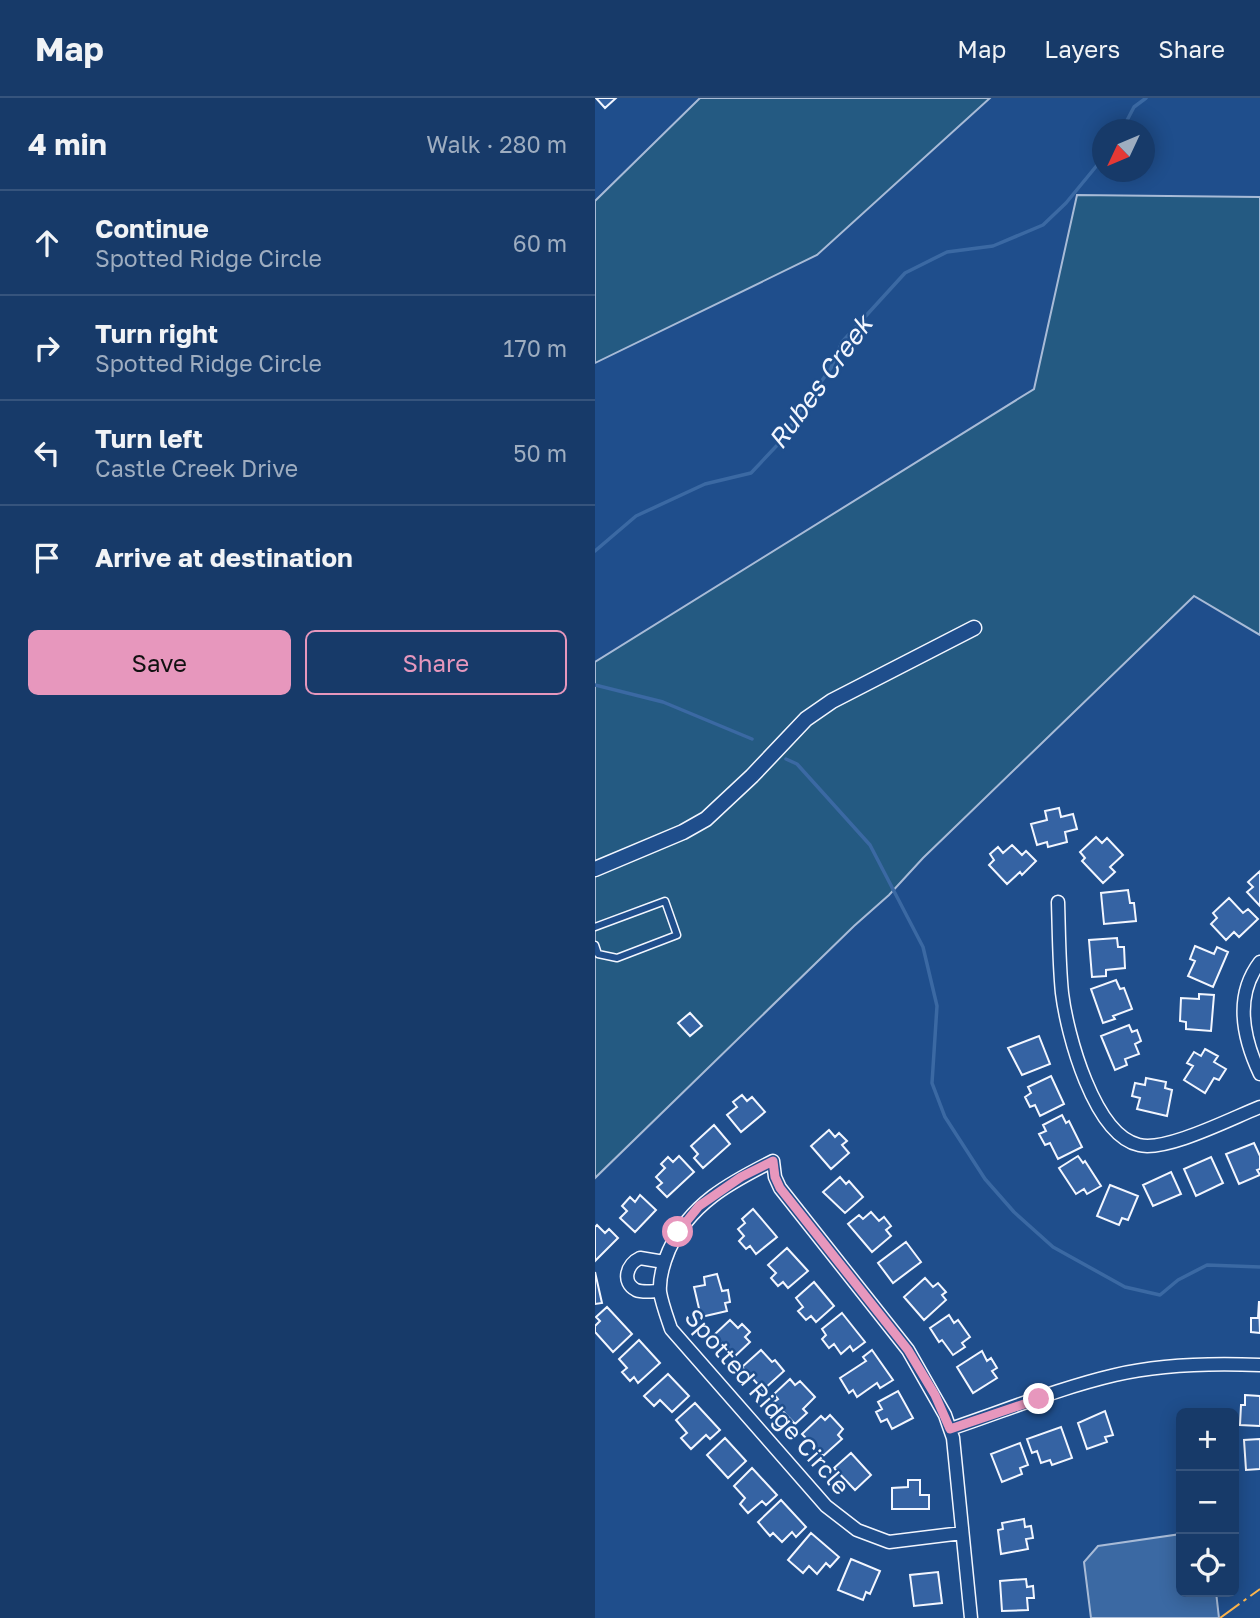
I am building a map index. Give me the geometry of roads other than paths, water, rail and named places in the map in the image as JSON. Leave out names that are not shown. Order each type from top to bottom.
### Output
[{"type":"street","points":[[595,869],[675,836],[706,819],[752,776],[806,719],[832,701],[974,628]]},
{"type":"street","points":[[1058,902],[1060,975],[1067,1020],[1094,1100],[1116,1133],[1138,1145],[1161,1145],[1260,1107]]},
{"type":"street","points":[[1260,962],[1247,985],[1244,1007],[1248,1047],[1260,1074]]},
{"type":"street","name":"Spotted Ridge Circle","points":[[963,1533],[890,1542],[857,1530],[826,1506],[671,1329],[660,1291],[664,1262],[678,1232],[699,1206],[741,1177],[773,1161],[780,1188],[908,1350],[935,1395],[950,1429],[963,1533],[971,1618]]},
{"type":"street","points":[[660,1291],[640,1292],[634,1289],[629,1284],[627,1272],[629,1266],[640,1258],[664,1262]]},
{"type":"street","points":[[950,1429],[1115,1375],[1198,1365],[1260,1365]]},
{"type":"lane","points":[[595,927],[665,901],[677,935],[617,958],[598,954],[595,945]]},
{"type":"waterway","name":"Rubes Creek","points":[[1128,119],[1134,107],[1146,98]]},
{"type":"waterway","name":"Rubes Creek","points":[[595,551],[636,516],[705,484],[751,473],[783,439],[831,368],[842,342],[905,273],[947,252],[993,246],[1043,225],[1066,203],[1092,171]]},
{"type":"waterway","points":[[595,685],[663,702],[752,739]]},
{"type":"waterway","points":[[786,759],[797,764],[870,845],[923,947],[937,1006],[932,1083],[945,1117],[985,1179],[1014,1212],[1053,1247],[1125,1287],[1160,1295],[1178,1280],[1207,1265],[1260,1267]]}]
